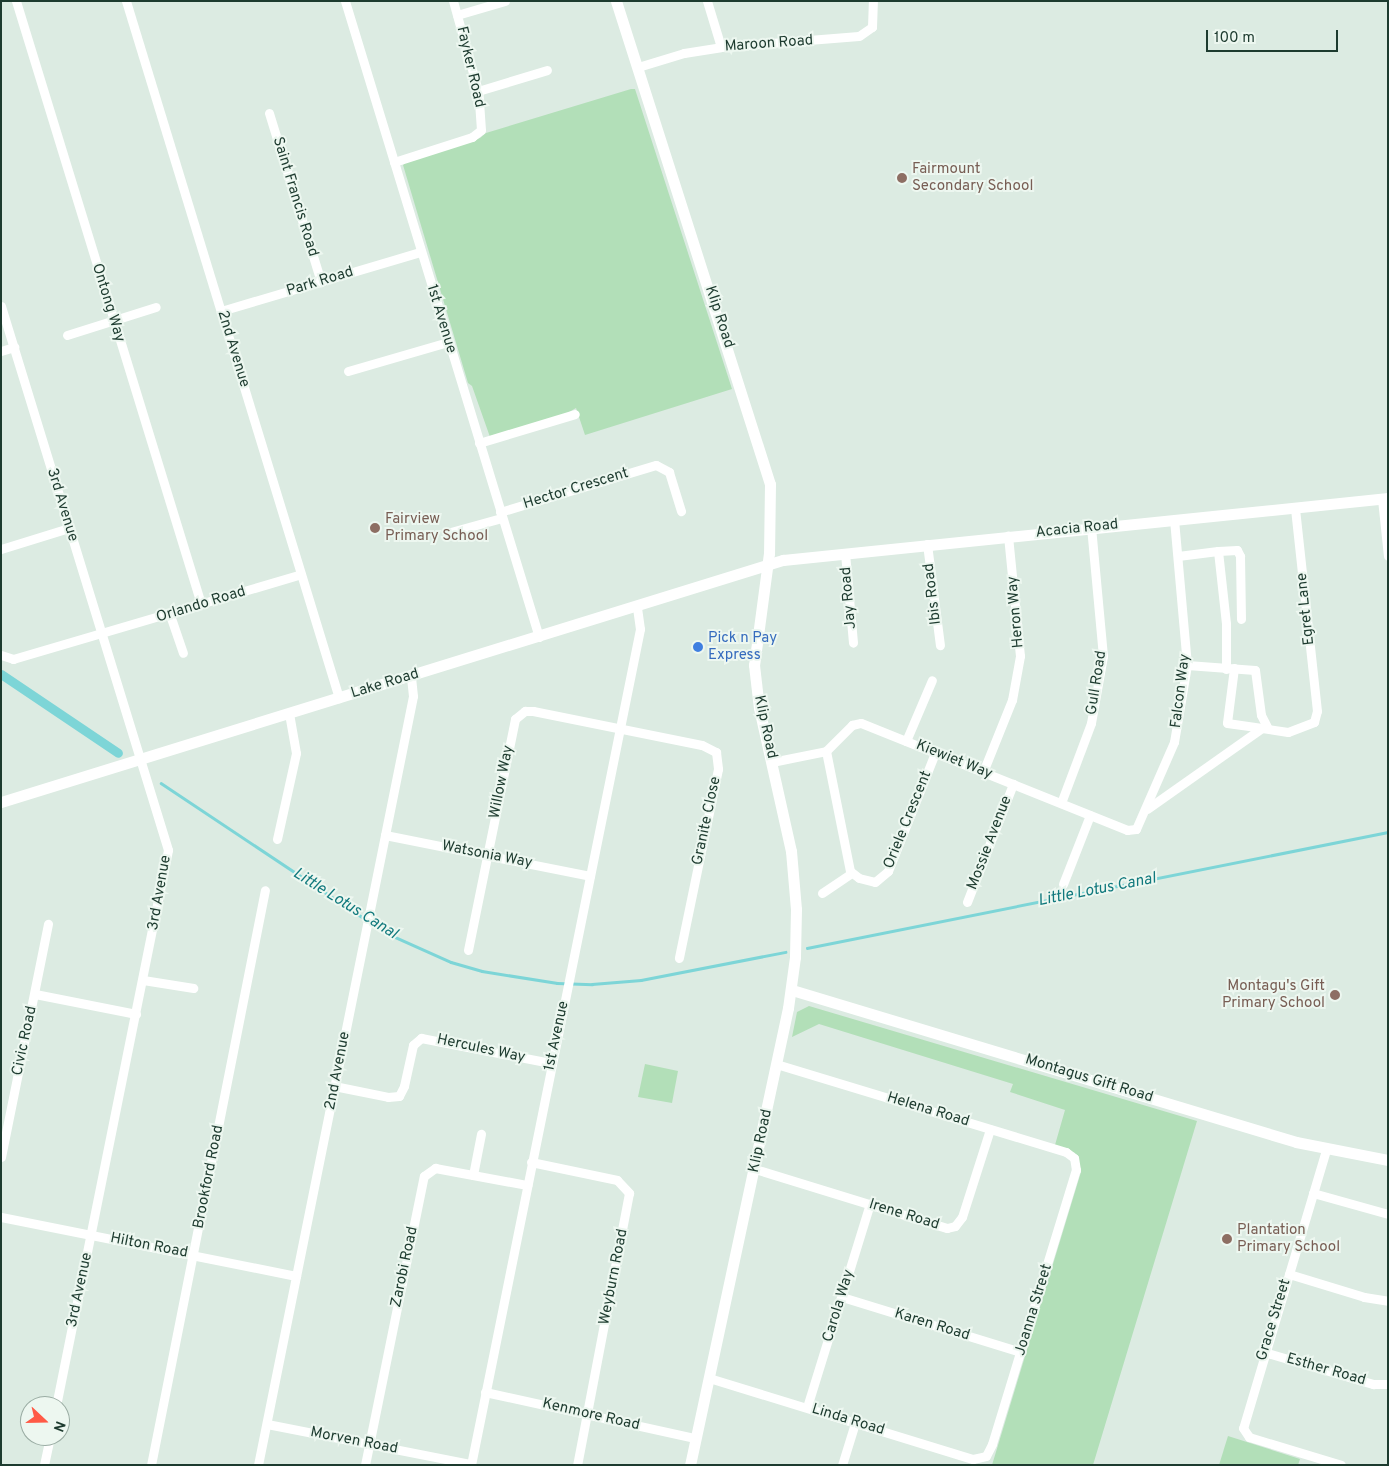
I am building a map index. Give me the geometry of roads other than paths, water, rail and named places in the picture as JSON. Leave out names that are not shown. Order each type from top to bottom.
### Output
[{"type":"street","name":"Ontong Way","points":[[16,1],[201,604]]},
{"type":"street","name":"2nd Avenue","points":[[126,1],[339,698]]},
{"type":"street","name":"1st Avenue","points":[[345,1],[539,637]]},
{"type":"street","name":"Fayker Road","points":[[394,162],[477,135],[482,124],[478,91],[453,1]]},
{"type":"street","points":[[457,15],[505,1]]},
{"type":"street","name":"Klip Road","points":[[616,1],[767,469],[772,506],[768,565],[754,665],[759,708],[791,851],[796,938],[792,990],[690,1465]]},
{"type":"street","points":[[708,1],[722,47]]},
{"type":"street","name":"Maroon Road","points":[[638,67],[684,53],[722,47],[860,36],[872,27],[873,1]]},
{"type":"street","points":[[478,91],[547,70]]},
{"type":"street","name":"Saint Francis Road","points":[[269,113],[321,282]]},
{"type":"street","name":"Park Road","points":[[221,311],[420,252]]},
{"type":"street","name":"3rd Avenue","points":[[1,306],[168,850],[58,1396]]},
{"type":"street","points":[[67,335],[156,307]]},
{"type":"street","points":[[348,371],[448,342]]},
{"type":"street","points":[[1,351],[14,347]]},
{"type":"street","points":[[479,443],[575,414]]},
{"type":"street","name":"Hector Crescent","points":[[447,534],[652,466],[664,466],[669,472],[681,511]]},
{"type":"street","points":[[1385,498],[1388,556]]},
{"type":"street","name":"Acacia Road","points":[[768,565],[845,553],[927,544],[1385,498]]},
{"type":"street","name":"Egret Lane","points":[[1265,727],[1296,731],[1314,722],[1317,711],[1295,507]]},
{"type":"street","name":"Falcon Way","points":[[1140,825],[1174,742],[1187,665],[1174,520]]},
{"type":"street","points":[[1,549],[69,528]]},
{"type":"street","name":"Gull Road","points":[[1060,803],[1091,723],[1102,656],[1091,528]]},
{"type":"street","name":"Heron Way","points":[[983,772],[1012,700],[1020,656],[1008,536]]},
{"type":"street","name":"Ibis Road","points":[[927,544],[940,645]]},
{"type":"street","points":[[1178,556],[1237,550],[1240,556],[1241,619]]},
{"type":"street","points":[[1218,552],[1230,669],[1227,723],[1265,727]]},
{"type":"street","name":"Jay Road","points":[[845,553],[853,643]]},
{"type":"street","name":"Lake Road","points":[[1,802],[768,565]]},
{"type":"street","name":"Orlando Road","points":[[1,655],[13,659],[100,631],[110,632],[170,615],[301,574]]},
{"type":"street","name":"1st Avenue","points":[[471,1464],[640,629],[637,607]]},
{"type":"street","points":[[170,615],[183,652]]},
{"type":"street","points":[[1187,665],[1230,669],[1250,668],[1256,672],[1261,715],[1265,727]]},
{"type":"street","name":"2nd Avenue","points":[[258,1465],[413,696],[410,676]]},
{"type":"street","points":[[906,741],[932,680]]},
{"type":"street","name":"Willow Way","points":[[468,950],[513,730],[520,714],[533,712],[619,729]]},
{"type":"street","points":[[277,839],[296,752],[289,714]]},
{"type":"street","name":"Kiewiet Way","points":[[826,751],[857,722],[1127,830],[1140,825]]},
{"type":"street","points":[[1146,810],[1265,727]]},
{"type":"street","name":"Granite Close","points":[[619,729],[702,745],[716,752],[718,760],[680,958]]},
{"type":"street","points":[[772,762],[826,751],[852,873],[822,893]]},
{"type":"street","name":"Oriele Crescent","points":[[852,873],[875,882],[888,871],[935,753]]},
{"type":"street","name":"Mossie Avenue","points":[[966,902],[1013,784]]},
{"type":"street","points":[[1063,884],[1090,815]]},
{"type":"street","name":"Watsonia Way","points":[[385,835],[590,876]]},
{"type":"street","name":"Brookford Road","points":[[151,1465],[265,890]]},
{"type":"street","name":"Civic Road","points":[[1,1157],[48,924]]},
{"type":"street","points":[[143,980],[193,988]]},
{"type":"street","name":"Montagus Gift Road","points":[[792,990],[1326,1150],[1388,1160]]},
{"type":"street","points":[[35,994],[136,1014]]},
{"type":"street","name":"Hercules Way","points":[[334,1086],[388,1097],[399,1096],[404,1086],[413,1045],[421,1038],[551,1063]]},
{"type":"street","name":"Helena Road","points":[[777,1064],[1066,1152],[1076,1161]]},
{"type":"street","name":"Irene Road","points":[[755,1169],[940,1227],[954,1226],[962,1217],[990,1129]]},
{"type":"street","points":[[473,1175],[481,1134]]},
{"type":"street","name":"Grace Street","points":[[1326,1150],[1243,1422],[1244,1432],[1249,1436],[1341,1465]]},
{"type":"street","name":"Joanna Street","points":[[986,1456],[1021,1352],[1076,1170],[1076,1161]]},
{"type":"street","name":"Weyburn Road","points":[[531,1162],[616,1180],[629,1193],[577,1465]]},
{"type":"street","name":"Zarobi Road","points":[[365,1465],[424,1176],[435,1168],[527,1185]]},
{"type":"street","points":[[1313,1193],[1388,1214]]},
{"type":"street","name":"Carola Way","points":[[808,1407],[870,1204]]},
{"type":"street","name":"Hilton Road","points":[[1,1217],[296,1276]]},
{"type":"street","points":[[1289,1274],[1364,1297],[1388,1301]]},
{"type":"street","name":"Karen Road","points":[[842,1297],[1021,1352]]},
{"type":"street","name":"Esther Road","points":[[1264,1352],[1373,1384],[1388,1384]]},
{"type":"street","name":"Linda Road","points":[[709,1378],[973,1459],[986,1456]]},
{"type":"street","name":"Kenmore Road","points":[[485,1392],[696,1438]]},
{"type":"street","points":[[842,1465],[855,1423]]},
{"type":"street","name":"Morven Road","points":[[267,1424],[471,1464]]},
{"type":"street","points":[[44,1465],[48,1446]]},
{"type":"waterway","name":"Little Lotus Canal","points":[[1,674],[118,753]]},
{"type":"waterway","name":"Little Lotus Canal","points":[[161,783],[386,933],[451,962],[482,971],[557,983],[592,984],[641,980],[785,952]]},
{"type":"waterway","name":"Little Lotus Canal","points":[[807,948],[1388,832]]},
{"type":"place","name":"Fairmount Secondary School","points":[[902,178]]},
{"type":"place","name":"Fairview Primary School","points":[[375,528]]},
{"type":"place","name":"Pick n Pay Express","points":[[698,647]]},
{"type":"place","name":"Montagu's Gift Primary School","points":[[1335,995]]},
{"type":"place","name":"Plantation Primary School","points":[[1227,1239]]}]
